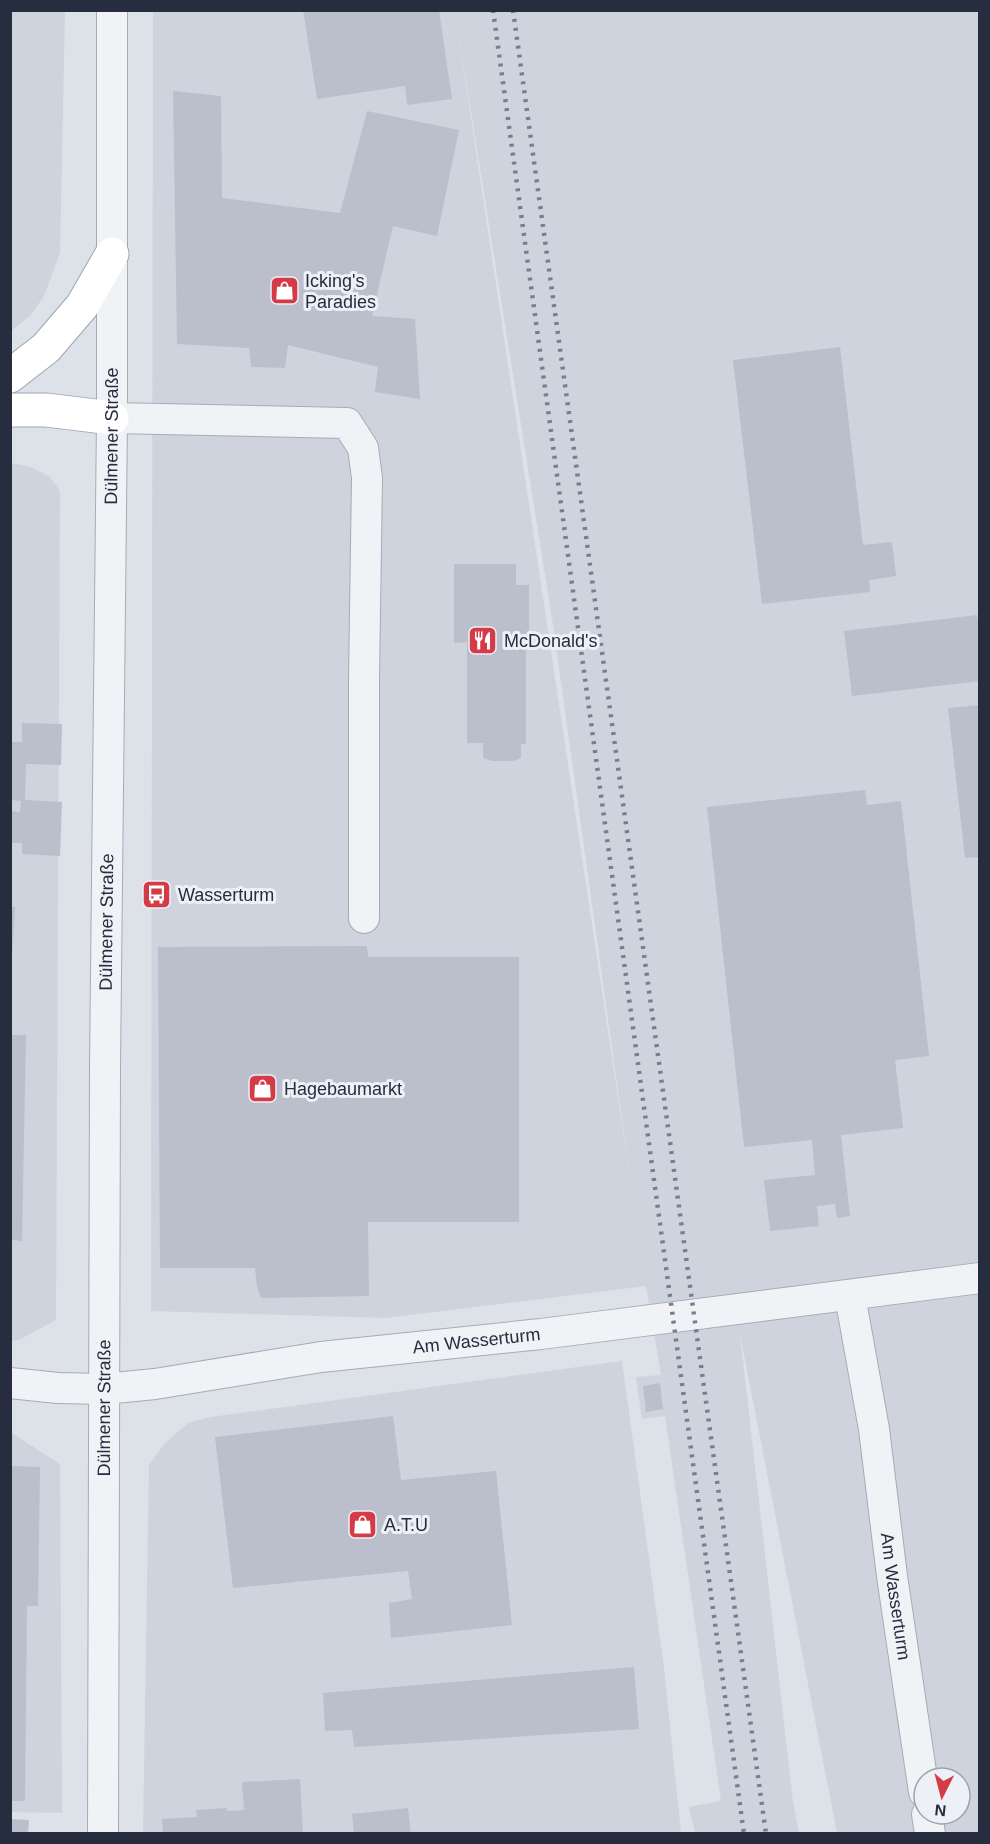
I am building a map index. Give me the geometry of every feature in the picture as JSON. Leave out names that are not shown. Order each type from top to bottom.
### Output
[{"type":"main road","points":[[10,376],[45,348],[82,306],[112,254]]},
{"type":"main road","points":[[10,410],[46,410],[112,418]]},
{"type":"street","name":"Dülmener Straße","points":[[103,1833],[105,1044],[112,418],[112,10]]},
{"type":"street","points":[[112,418],[347,423],[363,448],[367,478],[364,918]]},
{"type":"street","name":"Am Wasserturm","points":[[10,1383],[58,1388],[104,1389],[155,1384],[260,1365],[321,1357],[541,1334],[980,1278]]},
{"type":"street","name":"Am Wasserturm","points":[[850,1296],[874,1429],[892,1576],[920,1766]]},
{"type":"shaded area","points":[[11,10],[65,11],[60,253],[44,296],[31,315],[11,331]]},
{"type":"shaded area","points":[[153,11],[979,11],[979,1833],[837,1833],[740,1334],[793,1802],[799,1833],[695,1833],[689,1807],[721,1801],[665,1416],[642,1419],[636,1377],[661,1375],[646,1286],[386,1318],[151,1311]],"holes":[[[456,18],[553,625],[631,1184]]]},
{"type":"shaded area","points":[[10,463],[28,466],[49,476],[60,491],[56,1320],[19,1340],[11,1341]]},
{"type":"shaded area","points":[[622,1361],[664,1668],[681,1833],[143,1834],[149,1465],[164,1444],[188,1423],[211,1417]]},
{"type":"shaded area","points":[[10,1432],[60,1464],[62,1813],[11,1812]]},
{"type":"building","points":[[303,10],[439,10],[452,99],[407,105],[405,86],[317,99]]},
{"type":"building","points":[[173,91],[221,96],[222,198],[340,213],[367,111],[459,130],[437,236],[393,226],[372,316],[415,319],[420,399],[375,392],[378,367],[288,345],[285,368],[251,367],[249,348],[177,344]]},
{"type":"building","points":[[840,347],[863,545],[892,542],[896,576],[869,580],[870,592],[762,604],[733,360]]},
{"type":"building","points":[[454,564],[516,564],[516,585],[529,585],[529,641],[526,641],[526,744],[521,744],[521,758],[513,761],[492,761],[483,758],[483,743],[467,743],[467,642],[454,643]]},
{"type":"building","points":[[977,615],[980,635],[980,681],[852,696],[844,631]]},
{"type":"building","points":[[980,705],[980,857],[965,858],[948,708]]},
{"type":"building","points":[[22,723],[62,724],[61,765],[26,764],[25,800],[62,802],[60,856],[22,854],[22,843],[10,843],[10,811],[20,812],[21,801],[10,800],[10,742],[22,742]]},
{"type":"building","points":[[865,790],[867,805],[901,801],[929,1056],[895,1060],[903,1128],[841,1135],[850,1216],[837,1218],[835,1204],[817,1206],[819,1226],[770,1231],[764,1180],[815,1175],[812,1140],[744,1147],[707,807]]},
{"type":"building","points":[[10,907],[15,907],[12,957],[10,957]]},
{"type":"building","name":"Hagebaumarkt","points":[[367,946],[368,957],[519,957],[519,1222],[368,1222],[369,1296],[261,1298],[255,1268],[160,1268],[158,947]]},
{"type":"building","points":[[10,1035],[26,1035],[22,1241],[10,1240]]},
{"type":"building","points":[[660,1383],[663,1409],[646,1412],[643,1386]]},
{"type":"building","name":"A.T.U","points":[[393,1416],[401,1480],[496,1471],[512,1625],[391,1638],[389,1603],[412,1599],[408,1571],[233,1588],[215,1437]]},
{"type":"building","points":[[10,1466],[40,1467],[38,1606],[27,1606],[25,1801],[10,1801]]},
{"type":"building","points":[[634,1667],[639,1729],[354,1747],[352,1730],[325,1731],[323,1693]]},
{"type":"building","points":[[300,1779],[303,1834],[163,1834],[162,1819],[197,1817],[196,1810],[227,1808],[227,1811],[244,1810],[242,1782]]},
{"type":"building","points":[[408,1808],[411,1834],[354,1834],[352,1814]]},
{"type":"building","points":[[10,1819],[29,1820],[28,1834],[10,1834]]},
{"type":"railway","points":[[493,10],[744,1834]]},
{"type":"railway","points":[[513,10],[766,1834]]},
{"type":"place","name":"Icking's Paradies","points":[[284,291]]},
{"type":"place","name":"McDonald's","points":[[483,641]]},
{"type":"place","name":"Wasserturm","points":[[157,895]]},
{"type":"place","name":"Hagebaumarkt","points":[[263,1089]]},
{"type":"place","name":"A.T.U","points":[[363,1525]]}]
